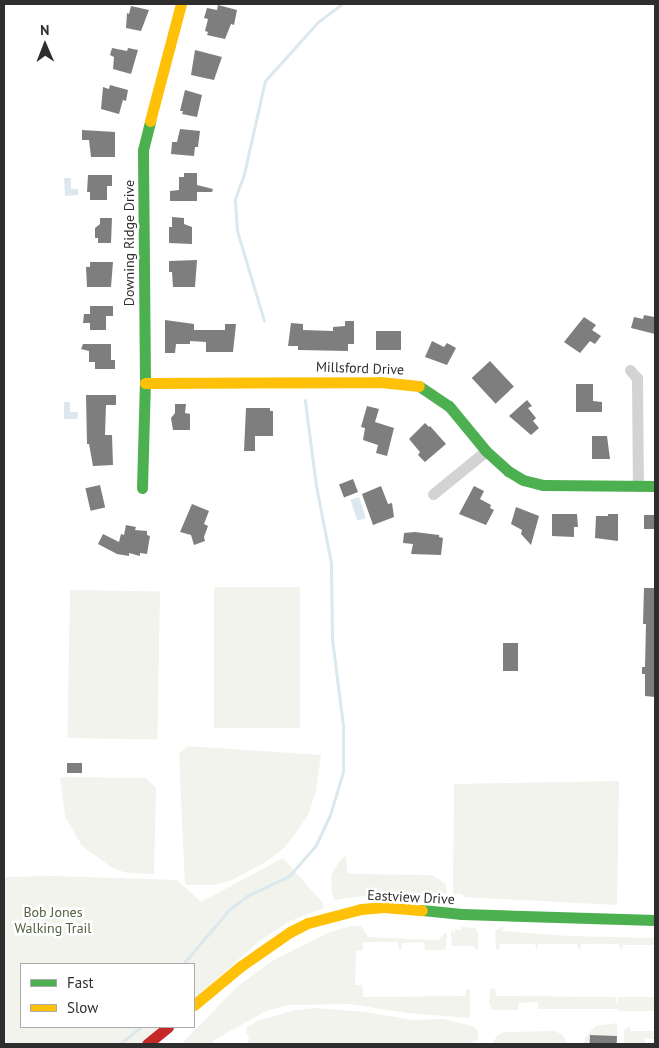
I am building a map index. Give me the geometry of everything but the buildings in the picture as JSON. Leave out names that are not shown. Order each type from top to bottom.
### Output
[{"type":"street","name":"Downing Ridge Drive","points":[[142,488],[145,383],[143,150],[181,4]]},
{"type":"street","points":[[630,370],[636,378],[638,486]]},
{"type":"street","name":"Millsford Drive","points":[[145,383],[362,382],[418,385],[449,406],[486,450],[508,470],[524,480],[543,485],[655,486]]},
{"type":"street","points":[[432,494],[486,450]]},
{"type":"street","name":"Eastview Drive","points":[[195,1004],[241,966],[290,932],[308,923],[361,909],[384,907],[462,914],[655,920]]},
{"type":"street","points":[[147,1044],[167,1028]]},
{"type":"green space","points":[[214,587],[300,587],[300,728],[214,728]]},
{"type":"green space","points":[[70,590],[160,592],[157,740],[67,738]]},
{"type":"green space","points":[[187,746],[321,755],[316,791],[308,815],[284,848],[266,862],[232,880],[215,885],[185,885],[179,754]]},
{"type":"green space","points":[[60,777],[146,778],[156,788],[154,874],[128,873],[114,869],[82,846],[65,816]]},
{"type":"green space","points":[[619,781],[617,905],[463,897],[463,894],[453,894],[454,784]]},
{"type":"green space","points":[[346,856],[347,872],[351,874],[432,875],[446,884],[447,894],[436,894],[435,896],[382,893],[335,900],[332,893],[331,875],[341,859]]},
{"type":"green space","name":"Bob Jones Walking Trail","points":[[283,858],[323,903],[324,908],[290,921],[258,942],[195,998],[195,963],[20,963],[20,1028],[159,1028],[140,1044],[4,1044],[4,877],[53,876],[177,880],[201,902]]},
{"type":"green space","points":[[352,926],[361,926],[368,937],[438,940],[447,932],[446,950],[425,950],[424,942],[402,943],[402,949],[399,950],[398,942],[363,942],[363,950],[356,951],[355,985],[362,985],[363,997],[465,996],[466,990],[470,988],[470,1018],[407,1013],[350,1004],[288,1005],[266,1011],[214,1040],[211,1044],[184,1044],[184,1041],[238,986],[275,959],[330,932]]},
{"type":"green space","points":[[504,926],[502,931],[569,936],[655,938],[655,945],[623,945],[621,952],[619,944],[581,944],[580,951],[577,944],[538,944],[537,951],[535,944],[500,944],[499,950],[496,950],[495,931]]},
{"type":"green space","points":[[461,927],[475,928],[478,932],[478,948],[475,951],[475,946],[452,946],[451,930],[454,933],[456,932],[453,929],[461,930]]},
{"type":"green space","points":[[490,988],[495,989],[496,996],[615,997],[619,1009],[538,1009],[538,1002],[518,1003],[518,1010],[493,1010],[489,1003]]},
{"type":"green space","points":[[618,997],[655,997],[655,1011],[618,1011]]},
{"type":"green space","points":[[314,1008],[365,1012],[413,1020],[443,1019],[475,1027],[478,1032],[478,1042],[476,1039],[470,1044],[249,1044],[247,1040],[250,1038],[246,1033],[247,1027],[260,1020],[296,1010]]},
{"type":"green space","points":[[617,1023],[617,1036],[590,1035],[590,1044],[584,1044],[585,1038],[595,1026]]},
{"type":"green space","points":[[630,1026],[630,1031],[655,1031],[655,1039],[645,1039],[645,1044],[624,1044],[624,1030]]},
{"type":"green space","points":[[555,1031],[563,1035],[567,1044],[492,1044],[497,1036],[504,1032]]},
{"type":"shaded area","points":[[64,178],[71,178],[71,189],[78,189],[78,195],[65,196]]},
{"type":"shaded area","points":[[64,402],[70,402],[70,412],[78,412],[77,419],[64,419]]},
{"type":"shaded area","points":[[359,497],[366,518],[357,521],[350,500]]},
{"type":"waterway","points":[[264,321],[237,231],[235,199],[244,174],[265,81],[318,22],[342,4]]},
{"type":"waterway","points":[[184,963],[230,909],[247,896],[289,876],[316,845],[330,815],[343,772],[343,726],[332,639],[331,563],[316,486],[305,401]]},
{"type":"waterway","points":[[120,1044],[140,1028]]},
{"type":"traffic: fast","points":[[142,488],[145,383],[143,150],[150,121]]},
{"type":"traffic: fast","points":[[419,386],[449,406],[486,451],[508,471],[523,480],[543,485],[655,486]]},
{"type":"traffic: fast","points":[[422,910],[462,914],[655,920]]},
{"type":"traffic: slow","points":[[150,121],[181,4]]},
{"type":"traffic: slow","points":[[145,383],[380,382],[419,386]]},
{"type":"traffic: slow","points":[[195,1004],[241,966],[290,932],[308,923],[361,909],[384,907],[422,910]]},
{"type":"traffic: jam","points":[[147,1044],[167,1028]]}]
